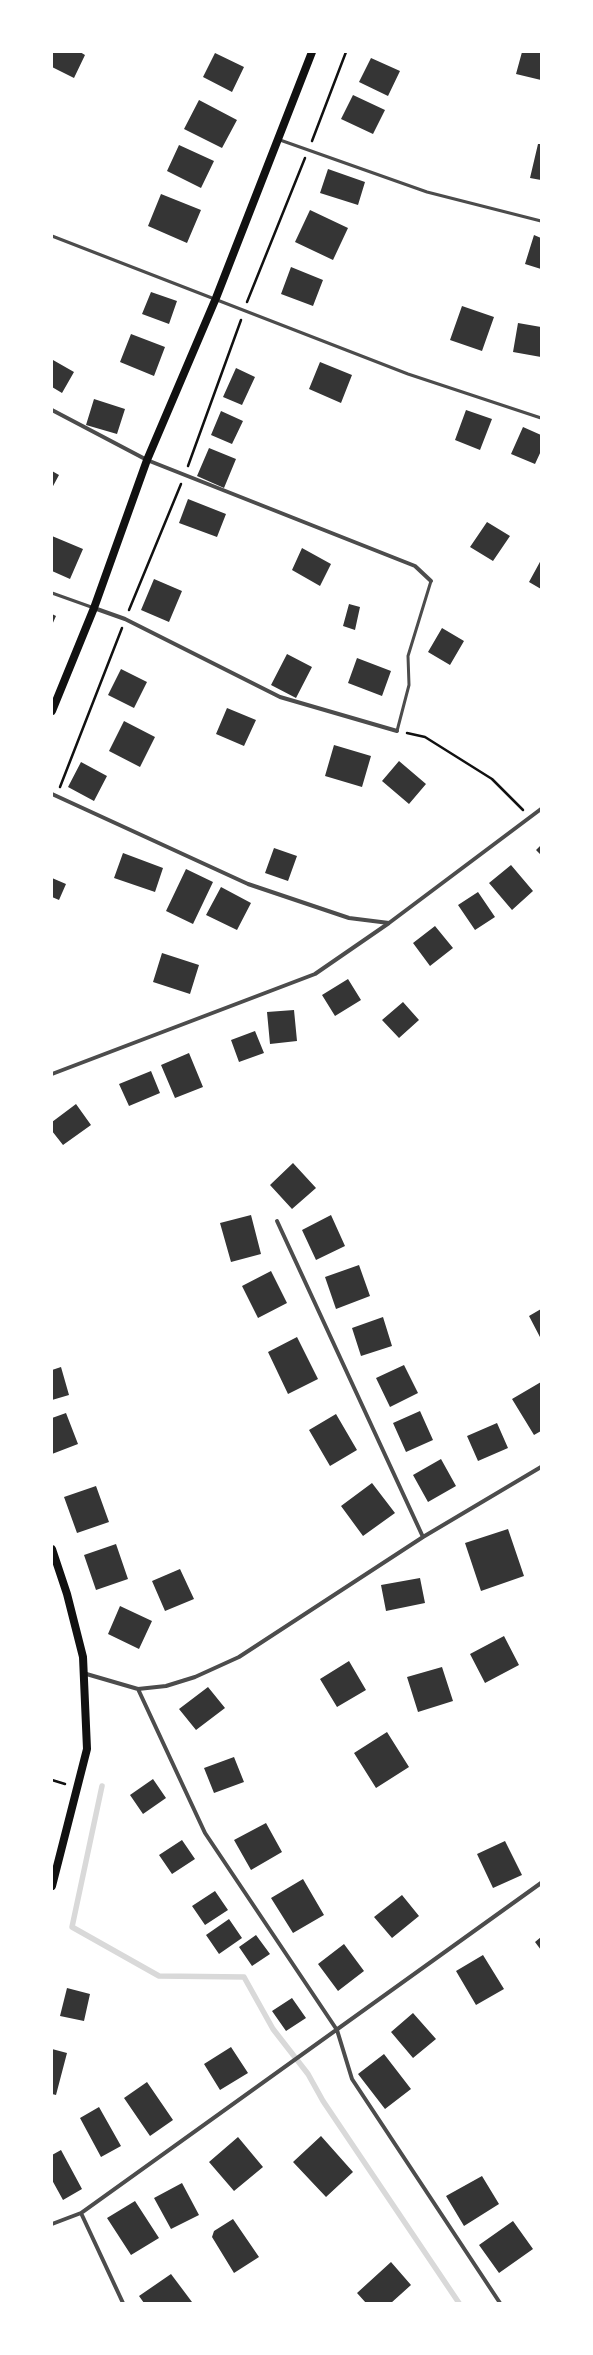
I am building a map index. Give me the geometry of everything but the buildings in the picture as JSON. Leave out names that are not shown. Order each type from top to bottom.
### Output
[{"type":"main road","points":[[52,711],[94,608],[147,460],[216,298],[312,52]]},
{"type":"main road","points":[[52,1549],[68,1594],[83,1657],[87,1749],[52,1886]]},
{"type":"street","points":[[52,410],[147,460],[415,566],[431,581]]},
{"type":"street","points":[[94,608],[125,619],[280,697],[397,731]]},
{"type":"street","points":[[52,794],[248,884],[349,918],[389,923]]},
{"type":"street","points":[[52,1074],[315,974],[389,923],[541,809]]},
{"type":"street","points":[[277,1220],[423,1537]]},
{"type":"street","points":[[83,1673],[138,1689],[166,1686],[195,1677],[239,1657],[423,1537],[541,1467]]},
{"type":"street","points":[[138,1689],[205,1833],[337,2030],[352,2079],[500,2303]]},
{"type":"street","points":[[52,2224],[81,2213],[541,1883]]},
{"type":"street","points":[[81,2213],[123,2303]]},
{"type":"lane","points":[[279,139],[308,151],[427,192],[541,221]]},
{"type":"lane","points":[[52,236],[216,298],[408,374],[541,418]]},
{"type":"lane","points":[[397,731],[409,685],[408,656],[431,581]]},
{"type":"lane","points":[[52,593],[94,608]]},
{"type":"path","points":[[57,797],[125,619],[184,475],[244,310],[346,52]]},
{"type":"path","points":[[397,731],[425,737],[492,779],[530,817]]},
{"type":"waterway","points":[[102,1786],[72,1927],[159,1976],[244,1977],[273,2029],[308,2074],[323,2101],[459,2303]]}]
